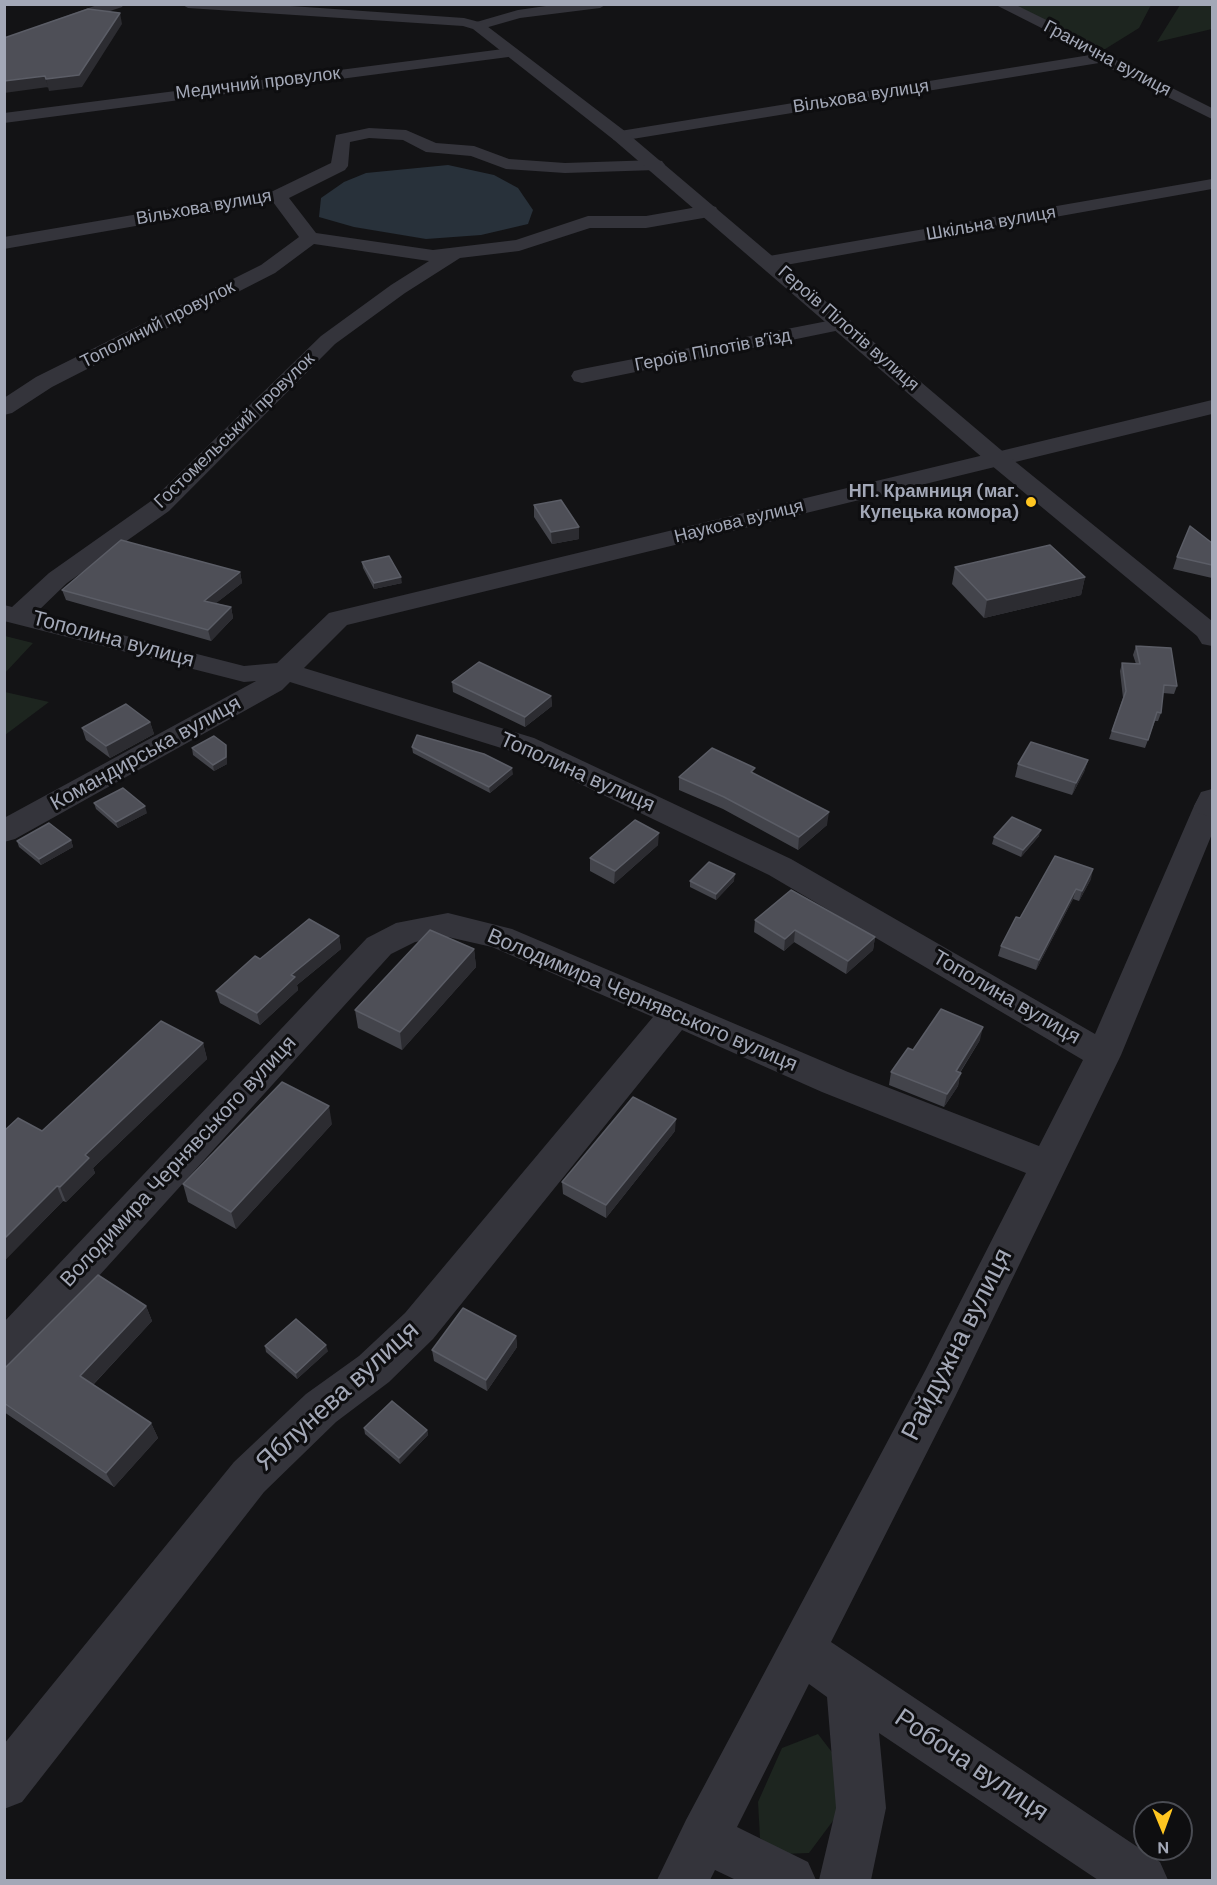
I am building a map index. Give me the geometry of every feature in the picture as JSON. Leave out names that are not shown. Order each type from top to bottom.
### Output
[{"type":"street","points":[[4,43],[117,4]]},
{"type":"street","points":[[188,4],[452,22],[478,26],[518,14],[600,4]]},
{"type":"street","name":"Гранична вулиця","points":[[1001,4],[1090,47],[1101,58],[1212,114]]},
{"type":"street","name":"Героїв Пілотів вулиця","points":[[478,26],[656,165],[999,460],[1208,631],[1212,638]]},
{"type":"street","name":"Медичний провулок","points":[[4,118],[511,53]]},
{"type":"street","name":"Вільхова вулиця","points":[[620,135],[1101,58]]},
{"type":"street","name":"Вільхова вулиця","points":[[4,243],[278,196],[339,166],[342,140],[369,133],[406,135],[432,148],[474,151],[506,164],[565,168],[656,165]]},
{"type":"street","name":"Шкільна вулиця","points":[[769,262],[1212,184]]},
{"type":"street","points":[[278,196],[310,238],[433,256],[519,245],[588,222],[646,222],[709,210]]},
{"type":"street","name":"Тополиний провулок","points":[[4,408],[44,382],[268,269],[310,238]]},
{"type":"street","name":"Гостомельський провулок","points":[[12,614],[58,578],[160,506],[328,340],[398,289],[455,253]]},
{"type":"street","name":"Героїв Пілотів в’їзд","points":[[582,376],[843,324]]},
{"type":"street","name":"Наукова вулиця","points":[[285,671],[338,619],[1212,407]]},
{"type":"street","name":"Тополина вулиця","points":[[12,614],[244,674],[285,671],[524,745],[780,867],[1103,1055]]},
{"type":"street","name":"Командирська вулиця","points":[[4,832],[272,684],[285,671]]},
{"type":"street","name":"Райдужна вулиця","points":[[694,1859],[940,1384],[1103,1055],[1211,804]]},
{"type":"street","name":"Володимира Чернявського вулиця","points":[[4,1351],[379,946],[408,931],[448,926],[500,937],[835,1082],[1047,1166]]},
{"type":"street","name":"Яблунева вулиця","points":[[4,1784],[249,1477],[321,1408],[374,1369],[419,1326],[676,1013]]},
{"type":"street","name":"Робоча вулиця","points":[[802,1650],[850,1685],[1142,1881]]},
{"type":"street","points":[[845,1881],[861,1808],[850,1685]]},
{"type":"street","points":[[694,1859],[790,1881]]},
{"type":"shaded area","points":[[1010,5],[1151,5],[1139,28],[1102,51]]},
{"type":"shaded area","points":[[1180,5],[1212,5],[1212,29],[1157,42]]},
{"type":"shaded area","points":[[448,165],[494,175],[518,188],[533,210],[528,224],[481,235],[426,239],[354,227],[319,217],[321,198],[344,182],[366,173]]},
{"type":"shaded area","points":[[4,636],[33,643],[5,673]]},
{"type":"shaded area","points":[[5,692],[49,702],[5,735]]},
{"type":"shaded area","points":[[818,1734],[841,1764],[847,1802],[809,1853],[782,1854],[760,1838],[758,1802],[782,1748]]},
{"type":"building","points":[[88,9],[120,13],[79,75],[4,81],[4,38]]},
{"type":"building","points":[[561,500],[579,527],[551,532],[534,505]]},
{"type":"building","points":[[1190,526],[1212,543],[1212,565],[1177,557]]},
{"type":"building","points":[[121,540],[240,572],[204,601],[231,607],[208,630],[62,590]]},
{"type":"building","points":[[1050,545],[1085,577],[987,600],[955,567]]},
{"type":"building","points":[[389,556],[401,577],[374,583],[362,562]]},
{"type":"building","points":[[1136,646],[1171,648],[1177,686],[1164,685],[1161,713],[1157,712],[1148,740],[1112,731],[1126,691],[1122,663],[1140,664]]},
{"type":"building","points":[[479,662],[551,696],[525,717],[452,682]]},
{"type":"building","points":[[126,704],[150,722],[106,746],[82,728]]},
{"type":"building","points":[[417,735],[484,754],[512,768],[489,787],[412,747]]},
{"type":"building","points":[[214,736],[226,745],[226,757],[213,765],[192,748]]},
{"type":"building","points":[[1031,742],[1088,760],[1076,783],[1018,764]]},
{"type":"building","points":[[712,748],[755,768],[751,772],[829,812],[799,837],[724,797],[679,777]]},
{"type":"building","points":[[123,788],[145,806],[116,822],[94,803]]},
{"type":"building","points":[[1012,817],[1041,830],[1023,850],[994,837]]},
{"type":"building","points":[[635,820],[659,833],[615,871],[590,858]]},
{"type":"building","points":[[49,823],[71,840],[39,859],[17,841]]},
{"type":"building","points":[[1055,856],[1093,869],[1082,891],[1076,889],[1039,960],[1001,946],[1016,917],[1020,918]]},
{"type":"building","points":[[709,862],[735,874],[716,894],[690,881]]},
{"type":"building","points":[[791,890],[875,937],[848,961],[795,930],[785,939],[755,920]]},
{"type":"building","points":[[309,919],[339,936],[291,975],[295,977],[257,1013],[216,991],[255,956],[260,959]]},
{"type":"building","points":[[430,930],[474,949],[400,1032],[355,1010]]},
{"type":"building","points":[[941,1009],[983,1027],[956,1071],[961,1073],[947,1094],[891,1072],[908,1048],[913,1050]]},
{"type":"building","points":[[161,1021],[203,1043],[85,1155],[89,1158],[60,1187],[57,1186],[4,1239],[4,1131],[18,1118],[42,1131]]},
{"type":"building","points":[[282,1082],[329,1106],[231,1212],[183,1184]]},
{"type":"building","points":[[633,1097],[676,1119],[606,1205],[562,1182]]},
{"type":"building","points":[[98,1275],[146,1306],[80,1376],[151,1423],[106,1473],[4,1403],[4,1369]]},
{"type":"building","points":[[463,1308],[516,1336],[486,1380],[432,1350]]},
{"type":"building","points":[[296,1319],[326,1345],[296,1373],[265,1346]]},
{"type":"building","points":[[392,1401],[427,1430],[399,1458],[364,1428]]},
{"type":"place","name":"НП. Крамниця (маг. Купецька комора)","points":[[1031,502]]}]
